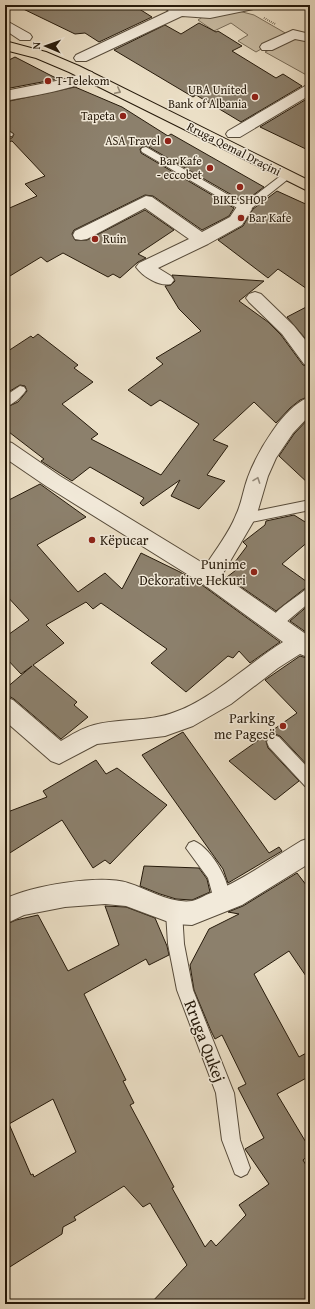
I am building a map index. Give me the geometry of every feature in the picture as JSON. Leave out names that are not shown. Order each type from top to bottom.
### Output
[{"type":"main road","points":[[5,33],[25,37]]},
{"type":"main road","name":"Rruga Qemal Draçini","points":[[25,37],[47,43],[81,58],[310,172]]},
{"type":"main road","name":"Rruga Qemal Draçini","points":[[5,45],[41,55],[87,75],[310,187]]},
{"type":"street","points":[[81,58],[173,8],[200,15],[236,8],[255,10]]},
{"type":"street","name":"Rruga Qemal Draçini","points":[[5,24],[25,37]]},
{"type":"street","points":[[267,47],[293,34],[310,38]]},
{"type":"street","points":[[5,96],[70,83],[87,75]]},
{"type":"street","name":"Rruga Qemal Draçini","points":[[234,134],[310,89]]},
{"type":"street","points":[[81,235],[146,201],[202,240]]},
{"type":"street","name":"Rruga Qemal Draçini","points":[[165,280],[145,267],[202,240],[236,221],[244,209]]},
{"type":"street","points":[[255,298],[288,330],[310,359]]},
{"type":"street","points":[[210,578],[246,518],[258,476],[267,458],[286,428],[300,412],[310,404]]},
{"type":"street","points":[[5,448],[53,481],[210,578],[305,646]]},
{"type":"street","points":[[5,706],[59,754],[93,735],[122,730],[165,726],[185,720],[246,685],[270,661],[305,646]]},
{"type":"street","points":[[5,912],[21,904],[65,895],[105,892],[126,894],[174,912],[192,913],[222,902],[308,853]]},
{"type":"lane","points":[[146,150],[244,209]]},
{"type":"lane","name":"Rruga Qemal Draçini","points":[[244,209],[287,176]]},
{"type":"lane","points":[[5,403],[20,390]]},
{"type":"lane","points":[[246,518],[310,505]]},
{"type":"lane","points":[[274,624],[284,614],[310,594]]},
{"type":"lane","points":[[274,742],[310,781]]},
{"type":"lane","points":[[194,848],[210,866],[218,878],[222,902]]},
{"type":"lane","name":"Rruga Qukej","points":[[174,912],[176,944],[185,990],[225,1092],[229,1114],[231,1140],[241,1168]]},
{"type":"shaded area","points":[[235,10],[254,15],[287,34],[256,52],[238,41],[248,35],[231,23],[214,31],[198,20],[204,16]]},
{"type":"shaded area","points":[[293,38],[310,42],[310,77],[265,52]]},
{"type":"building","points":[[15,5],[133,5],[152,17],[99,42],[85,33],[75,34]]},
{"type":"building","points":[[199,23],[216,32],[218,31],[242,46],[232,51],[276,78],[283,74],[302,86],[241,122],[196,95],[193,97],[114,50],[165,25],[181,34]]},
{"type":"building","points":[[15,57],[58,79],[5,89],[5,62]]},
{"type":"building","points":[[75,87],[122,107],[168,136],[171,134],[264,187],[244,202],[147,146],[142,147],[140,149],[141,153],[234,208],[229,216],[202,230],[153,196],[145,195],[74,230],[72,234],[75,240],[87,240],[145,210],[174,230],[138,254],[146,258],[138,262],[120,278],[113,274],[108,277],[63,253],[47,262],[41,257],[5,279],[5,210],[37,196],[25,184],[45,176],[12,141],[5,143],[5,138],[12,138],[14,134],[5,128],[5,102]]},
{"type":"building","points":[[310,97],[310,151],[260,127]]},
{"type":"building","points":[[277,191],[310,206],[310,291],[278,269],[268,278],[218,240],[243,226],[253,209]]},
{"type":"building","points":[[172,275],[264,281],[239,301],[268,322],[281,335],[303,365],[310,367],[310,396],[300,400],[276,423],[254,402],[213,440],[228,446],[207,475],[225,481],[199,509],[171,496],[180,480],[143,506],[140,503],[144,498],[90,467],[72,481],[41,461],[44,459],[5,429],[5,408],[18,402],[27,391],[25,386],[20,385],[5,394],[5,353],[31,336],[33,338],[38,334],[78,365],[74,368],[93,382],[62,404],[98,434],[91,439],[161,475],[199,424],[160,400],[151,406],[128,390],[163,364],[156,358],[201,331],[179,309],[165,286],[171,285],[175,281]]},
{"type":"building","points":[[310,305],[310,344],[287,317]]},
{"type":"building","points":[[310,417],[310,485],[279,456],[294,434]]},
{"type":"building","points":[[40,484],[86,517],[37,545],[78,592],[105,573],[122,589],[141,553],[180,572],[202,585],[280,642],[250,663],[239,651],[233,658],[228,656],[186,692],[151,663],[167,649],[101,603],[93,609],[86,602],[46,625],[64,643],[33,665],[77,702],[74,705],[88,717],[61,739],[14,699],[5,694],[5,689],[32,666],[21,674],[5,657],[5,637],[29,620],[5,594],[5,502]]},
{"type":"building","points":[[294,515],[310,525],[310,540],[282,564],[310,584],[310,587],[304,589],[276,611],[227,577],[240,567],[235,562],[247,546],[243,542],[265,525],[266,521]]},
{"type":"building","points":[[310,604],[310,635],[290,621]]},
{"type":"building","points":[[300,656],[310,659],[310,768],[280,736],[275,734],[268,736],[266,741],[268,748],[299,781],[275,800],[229,761],[297,713],[265,680]]},
{"type":"building","points":[[183,732],[269,853],[279,847],[282,851],[228,883],[223,869],[142,755]]},
{"type":"building","points":[[96,760],[106,774],[117,768],[167,805],[110,864],[105,860],[93,868],[62,820],[5,856],[5,813],[47,797],[43,791]]},
{"type":"building","points":[[144,866],[199,868],[207,879],[210,892],[192,900],[176,899],[160,894],[140,886]]},
{"type":"building","points":[[297,873],[310,890],[310,982],[289,951],[254,974],[299,1057],[310,1051],[310,1076],[277,1094],[310,1149],[310,1154],[303,1160],[310,1172],[310,1304],[150,1304],[187,1265],[150,1203],[143,1207],[124,1186],[74,1217],[76,1220],[63,1227],[62,1234],[5,1270],[5,925],[16,920],[38,915],[68,971],[119,945],[105,906],[126,907],[155,918],[167,946],[169,955],[149,965],[146,959],[84,994],[126,1080],[123,1081],[134,1103],[130,1105],[174,1187],[172,1188],[205,1247],[211,1240],[216,1246],[246,1215],[239,1205],[269,1184],[245,1149],[264,1138],[238,1088],[246,1084],[222,1035],[215,1039],[211,1031],[194,990],[190,965],[209,929],[239,914],[228,912],[243,906]],"holes":[[[53,1099],[76,1152],[34,1177],[33,1174],[31,1175],[9,1124]]]},
{"type":"place","name":"T-Telekom","points":[[48,81]]},
{"type":"place","name":"UBA United Bank of Albania","points":[[255,97]]},
{"type":"place","name":"Tapeta","points":[[123,116]]},
{"type":"place","name":"ASA Travel","points":[[168,141]]},
{"type":"place","name":"Bar Kafe - eccobet","points":[[210,168]]},
{"type":"place","name":"BIKE SHOP","points":[[240,187]]},
{"type":"place","name":"Bar Kafe","points":[[241,218]]},
{"type":"place","name":"Ruin","points":[[95,239]]},
{"type":"place","name":"Këpucar","points":[[92,540]]},
{"type":"place","name":"Punime Dekorative Hekuri","points":[[254,572]]},
{"type":"place","name":"Parking me Pagesë","points":[[283,726]]}]
